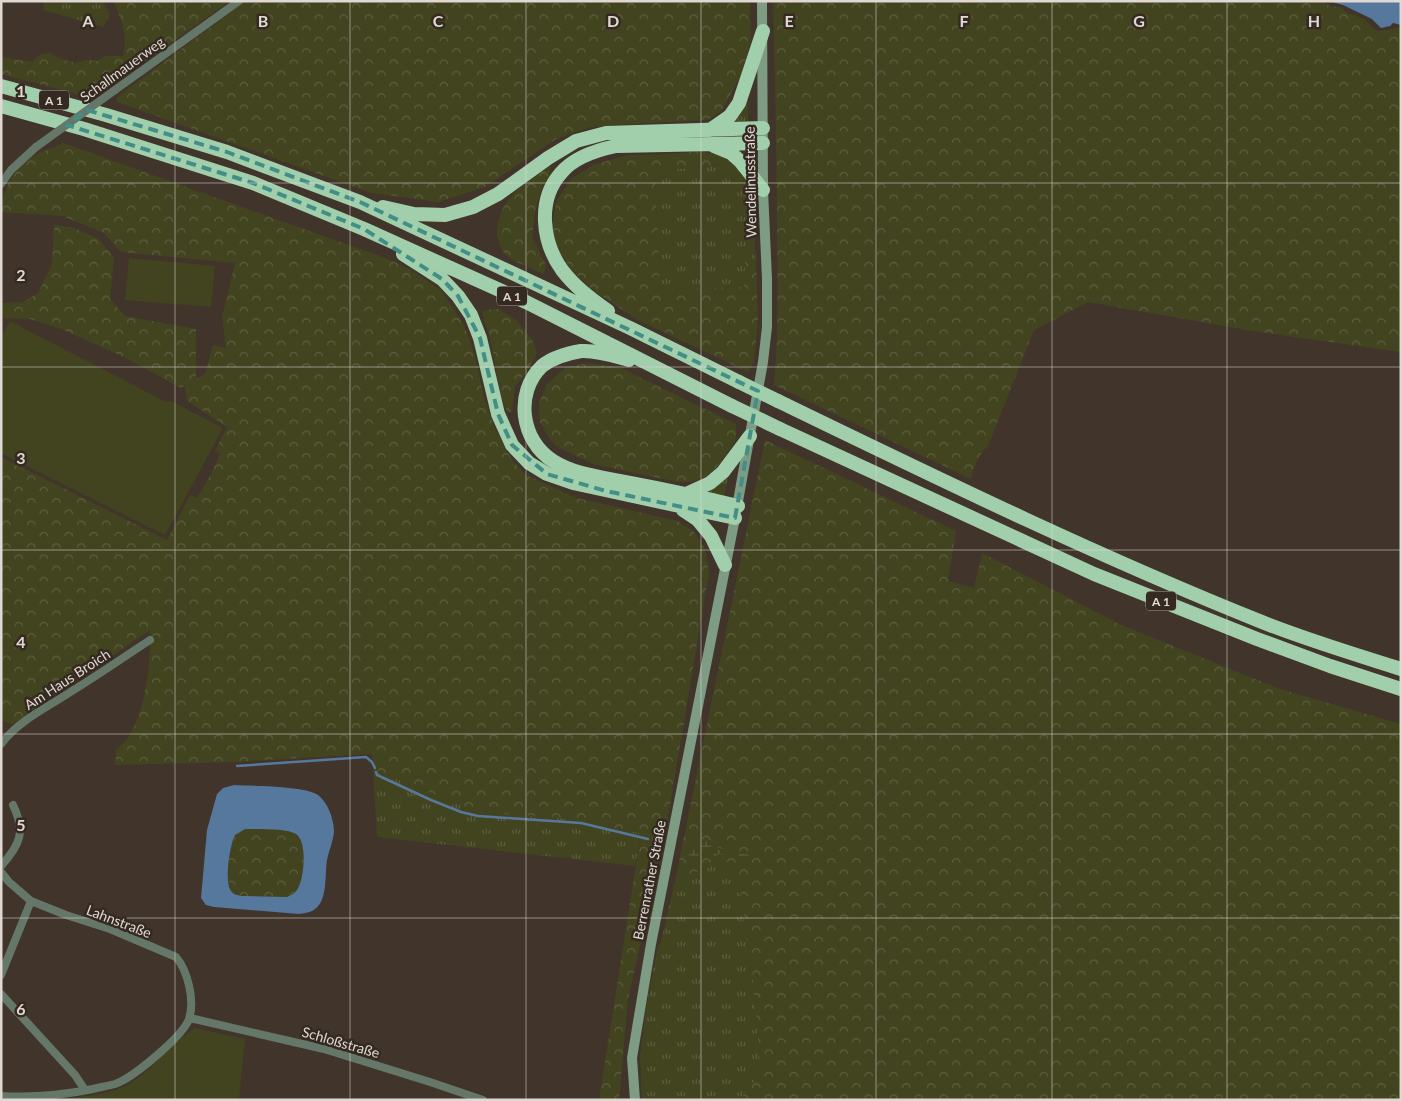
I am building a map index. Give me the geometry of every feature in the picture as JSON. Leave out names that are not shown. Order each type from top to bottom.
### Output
[{"type":"highway","points":[[709,136],[730,116],[739,103],[762,31]]},
{"type":"highway","name":"A 1","points":[[1,86],[106,115],[227,152],[360,202],[630,328],[778,401],[1100,554],[1263,622],[1401,669]]},
{"type":"highway","name":"A 1","points":[[1,106],[253,183],[364,229],[526,302],[780,429],[1094,574],[1330,666],[1401,689]]},
{"type":"highway","points":[[630,328],[580,290],[562,269],[549,246],[545,224],[545,207],[551,188],[561,172],[578,159],[596,150],[762,128]]},
{"type":"highway","points":[[360,202],[414,214],[446,215],[473,207],[498,194],[548,158],[576,141],[606,133],[709,136],[763,143]]},
{"type":"highway","points":[[709,136],[740,160],[763,190]]},
{"type":"highway","points":[[364,229],[442,279],[458,296],[471,315],[480,338],[498,414],[512,445],[529,463],[547,474],[573,483],[676,505],[736,512]]},
{"type":"highway","points":[[657,368],[603,353],[582,351],[560,356],[543,365],[532,378],[526,394],[524,415],[529,433],[537,447],[552,461],[570,470],[686,494],[736,512]]},
{"type":"highway","points":[[686,494],[710,482],[723,472],[750,436]]},
{"type":"highway","points":[[676,505],[698,520],[711,536],[725,565]]},
{"type":"main road","name":"Wendelinusstraße","points":[[736,512],[763,362],[766,327],[767,279],[763,190],[762,1]]},
{"type":"main road","name":"Berrenrather Straße","points":[[635,1100],[632,1058],[649,953],[736,512]]},
{"type":"street","name":"Schallmauerweg","points":[[2,183],[10,170],[36,147],[239,1]]},
{"type":"street","name":"Am Haus Broich","points":[[1,744],[12,731],[25,721],[150,640]]},
{"type":"street","points":[[1,866],[19,842],[20,823],[13,805]]},
{"type":"street","name":"Lahnstraße","points":[[1,872],[9,882],[31,901],[66,915],[110,928],[176,957],[182,964],[189,984],[190,1018]]},
{"type":"street","points":[[1,975],[31,901]]},
{"type":"street","points":[[1,994],[75,1075],[86,1090]]},
{"type":"street","points":[[1,1097],[25,1097],[86,1090],[116,1084],[134,1073],[164,1049],[179,1034],[190,1018]]},
{"type":"street","name":"Schloßstraße","points":[[190,1018],[324,1049],[483,1100]]},
{"type":"highlighted area","points":[[87,110],[227,152],[360,202],[758,391],[735,518],[606,491],[547,474],[512,445],[498,414],[480,338],[458,296],[442,279],[364,229],[253,183],[67,125]]},
{"type":"green space","points":[[44,1],[103,1],[110,14],[103,27],[43,10]]},
{"type":"green space","points":[[113,1],[230,1],[112,85],[84,96],[1,74],[1,57],[32,62],[41,54],[50,53],[75,63],[87,60],[97,61],[105,56],[123,56],[125,35]]},
{"type":"green space","points":[[246,1],[750,1],[751,41],[741,75],[722,110],[708,120],[591,127],[556,139],[485,187],[439,202],[371,193],[117,102],[116,98],[122,93]]},
{"type":"green space","points":[[773,1],[1323,1],[1330,6],[1341,7],[1348,14],[1365,20],[1377,31],[1401,27],[1401,352],[1253,331],[1088,302],[1034,330],[988,446],[977,461],[971,479],[774,385],[778,277]]},
{"type":"green space","points":[[747,101],[748,124],[730,124]]},
{"type":"green space","points":[[63,143],[388,259],[413,271],[442,291],[464,325],[475,355],[484,398],[495,428],[512,460],[526,475],[577,498],[678,521],[694,532],[705,549],[709,573],[665,835],[628,999],[619,1100],[599,1100],[641,833],[556,817],[479,813],[378,771],[372,754],[233,762],[115,765],[115,751],[131,733],[144,697],[150,656],[150,630],[13,724],[1,721],[1,457],[167,540],[190,495],[197,498],[211,474],[220,454],[215,451],[227,427],[187,401],[185,386],[191,382],[181,388],[124,357],[61,329],[30,319],[1,318],[1,303],[23,302],[38,293],[52,264],[54,225],[71,227],[99,239],[114,258],[110,299],[125,316],[196,329],[196,379],[205,374],[213,345],[226,348],[222,317],[235,263],[121,252],[104,233],[62,216],[1,212],[5,192],[19,168],[32,157]]},
{"type":"green space","points":[[700,151],[716,154],[730,161],[724,165],[655,171],[660,289],[744,287],[745,262],[756,261],[758,319],[754,362],[748,372],[638,320],[594,291],[572,271],[559,251],[552,229],[556,202],[571,179],[593,165],[627,155]]},
{"type":"green space","points":[[730,161],[744,175],[751,190],[756,261],[745,262],[745,287],[660,289],[655,171],[724,165]]},
{"type":"green space","points":[[550,166],[551,174],[542,187],[535,212],[532,237],[546,265],[544,274],[508,257],[499,243],[497,233],[498,221],[507,201],[522,186]]},
{"type":"green space","points":[[129,258],[215,266],[211,307],[125,300]]},
{"type":"green space","points":[[498,309],[516,320],[532,339],[537,354],[515,387],[512,412],[507,412],[501,395],[490,338],[482,312],[484,310]]},
{"type":"green space","points":[[10,321],[166,402],[171,401],[223,428],[165,535],[1,453],[1,338]]},
{"type":"green space","points":[[589,363],[621,368],[736,424],[736,440],[710,474],[693,482],[679,482],[593,464],[556,446],[540,423],[539,403],[547,384],[566,367]]},
{"type":"green space","points":[[765,440],[956,531],[948,581],[974,588],[982,553],[1121,625],[1280,689],[1401,724],[1401,1100],[739,1100],[761,1073],[752,969],[736,865],[724,861],[675,881]]},
{"type":"green space","points":[[727,477],[724,497],[707,492]]},
{"type":"green space","points":[[372,754],[378,771],[479,813],[556,817],[641,833],[635,866],[377,837]]},
{"type":"green space","points":[[262,828],[286,831],[296,834],[300,838],[304,861],[299,885],[295,892],[287,897],[242,896],[231,891],[228,873],[232,841],[237,832],[242,829]]},
{"type":"green space","points":[[702,839],[720,848],[753,856],[754,859],[719,854],[711,859],[690,860],[688,857],[691,843]]},
{"type":"green space","points":[[724,861],[736,864],[752,969],[761,1073],[739,1100],[642,1100],[640,1058],[646,1008],[658,946],[661,942],[675,881]]},
{"type":"green space","points":[[194,1028],[245,1039],[239,1100],[56,1100],[100,1094],[125,1086],[143,1074]]},
{"type":"water","points":[[1328,1],[1401,1],[1401,25],[1393,23],[1390,26],[1381,28],[1372,19],[1343,5]]},
{"type":"water","points":[[234,785],[290,788],[311,792],[318,795],[325,802],[331,815],[334,833],[327,860],[322,901],[315,909],[308,913],[299,914],[206,905],[201,898],[207,830],[217,794],[223,788]],"holes":[[[245,829],[286,831],[296,834],[300,838],[304,861],[303,870],[297,890],[292,894],[287,897],[242,896],[231,891],[228,872],[233,840],[235,835]]]},
{"type":"waterway","points":[[237,766],[366,757],[375,768]]},
{"type":"waterway","points":[[376,772],[377,775],[461,812],[478,816],[581,823],[648,839]]}]
